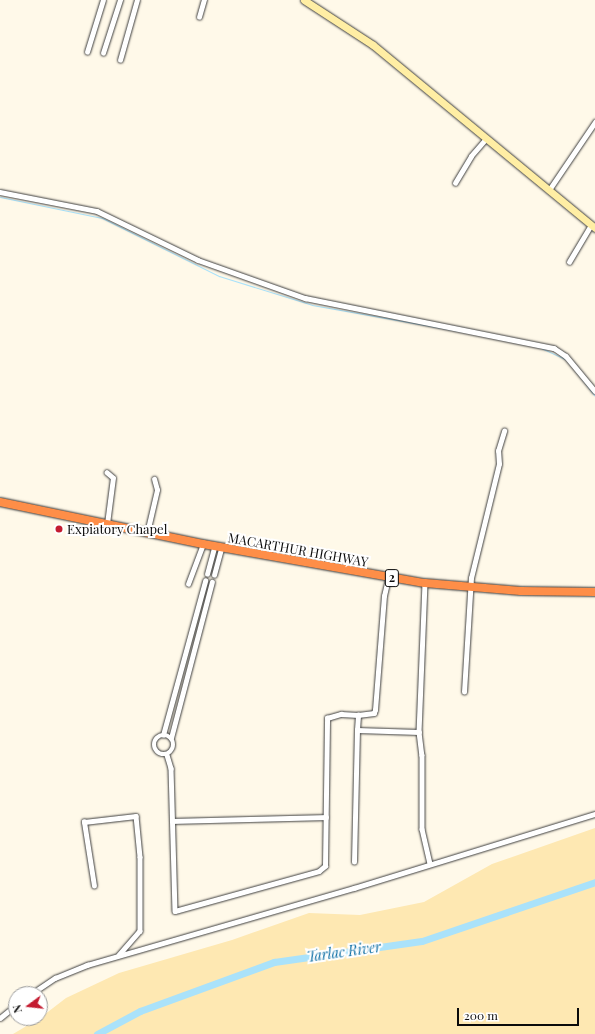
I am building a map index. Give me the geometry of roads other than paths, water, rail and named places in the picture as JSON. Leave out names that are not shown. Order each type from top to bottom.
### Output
[{"type":"highway","name":"MACARTHUR HIGHWAY","points":[[0,502],[218,547],[388,578],[470,588],[595,592]]},
{"type":"street","points":[[87,52],[104,0]]},
{"type":"street","points":[[103,53],[120,0]]},
{"type":"street","points":[[120,60],[137,0]]},
{"type":"street","points":[[199,17],[204,0]]},
{"type":"street","points":[[304,0],[373,45],[593,227],[568,262]]},
{"type":"street","points":[[549,190],[595,122]]},
{"type":"street","points":[[455,182],[471,156],[486,139]]},
{"type":"street","points":[[0,192],[97,211],[198,260],[305,298],[554,348],[566,356],[595,391]]},
{"type":"street","points":[[464,692],[470,588],[483,524],[499,464],[498,452],[504,431]]},
{"type":"street","points":[[106,524],[113,478],[107,473]]},
{"type":"street","points":[[147,533],[157,490],[154,479]]},
{"type":"street","points":[[188,584],[203,544]]},
{"type":"street","points":[[207,574],[218,547]]},
{"type":"street","points":[[214,575],[218,547]]},
{"type":"street","points":[[167,755],[171,768],[175,911],[319,871],[325,866],[326,859],[327,718],[341,714],[358,715],[374,713],[384,596],[388,578]]},
{"type":"street","points":[[167,755],[158,754],[154,750],[156,739],[163,735],[205,581]]},
{"type":"street","points":[[167,755],[174,747],[171,738],[212,582]]},
{"type":"street","points":[[425,583],[419,732],[422,755],[422,829],[430,863]]},
{"type":"street","points":[[194,621],[201,622]]},
{"type":"street","points":[[184,657],[192,659]]},
{"type":"street","points":[[175,693],[182,695]]},
{"type":"street","points":[[354,862],[356,730],[358,715]]},
{"type":"street","points":[[356,730],[419,732]]},
{"type":"street","points":[[163,735],[171,738]]},
{"type":"street","points":[[42,986],[50,980],[71,970],[354,888],[430,863],[595,814]]},
{"type":"street","points":[[94,886],[84,822],[136,816],[140,862],[140,931],[117,956]]},
{"type":"street","points":[[173,821],[326,817]]},
{"type":"street","points":[[0,1018],[8,1012]]},
{"type":"waterway","points":[[0,197],[102,218],[219,276],[312,305],[463,332]]},
{"type":"waterway","points":[[539,347],[567,360]]},
{"type":"waterway","points":[[579,375],[595,396]]},
{"type":"waterway","name":"Tarlac River","points":[[97,1034],[140,1011],[274,962],[422,941],[595,882]]},
{"type":"place","name":"Expiatory Chapel","points":[[59,529]]}]
